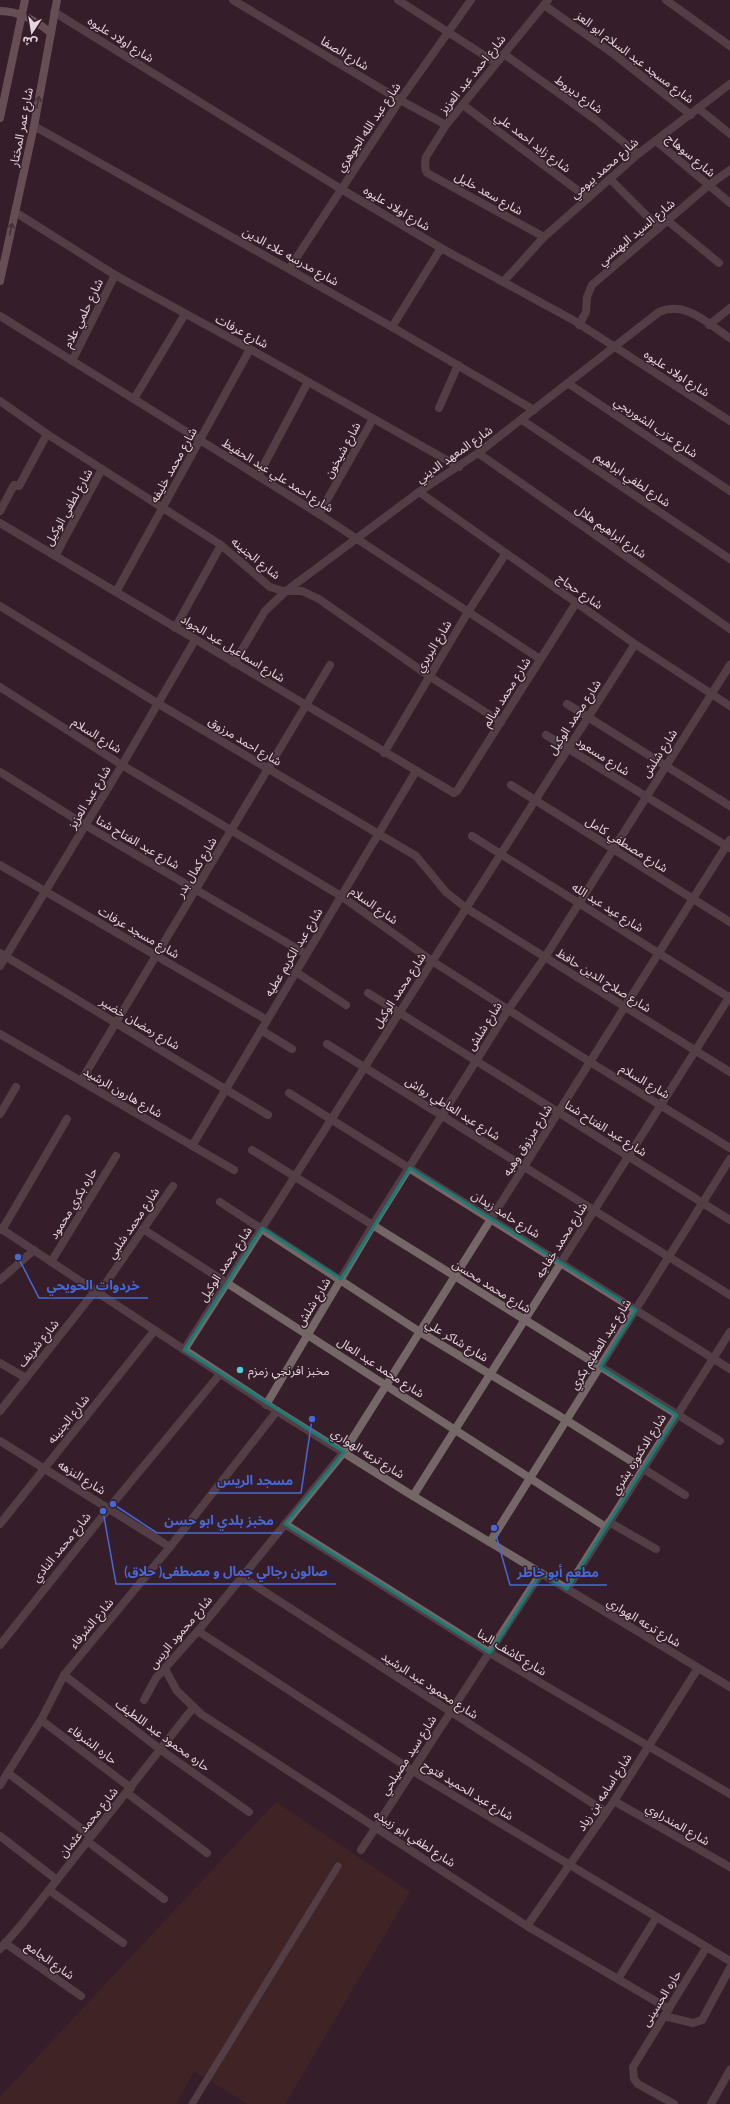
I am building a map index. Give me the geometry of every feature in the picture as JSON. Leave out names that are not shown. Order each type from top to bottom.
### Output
[{"type":"main road","points":[[0,118],[25,0]]},
{"type":"main road","name":"شارع عمر المختار","points":[[0,281],[34,126],[54,12],[58,0]]},
{"type":"main road","points":[[0,11],[19,14],[30,19],[51,33]]},
{"type":"street","name":"شارع الصفا","points":[[233,0],[400,100],[446,125]]},
{"type":"street","points":[[398,0],[496,63]]},
{"type":"street","name":"شارع عبد الله الجوهري","points":[[288,269],[400,100],[471,0]]},
{"type":"street","points":[[666,0],[730,46]]},
{"type":"street","name":"شارع احمد عبد العزيز","points":[[425,170],[426,157],[446,125],[546,3]]},
{"type":"street","name":"شارع مسجد عبد السلام ابو العز","points":[[546,3],[691,115]]},
{"type":"street","name":"شارع اولاد عليوه","points":[[54,12],[341,189],[441,248],[504,281],[579,325],[730,421]]},
{"type":"street","name":"شارع ديروط","points":[[504,54],[596,120],[638,154]]},
{"type":"street","name":"شارع محمد بيومي","points":[[504,281],[544,237],[638,154],[730,84]]},
{"type":"street","name":"شارع زايد احمد علي","points":[[462,105],[588,198]]},
{"type":"street","points":[[699,109],[730,134]]},
{"type":"street","name":"شارع مدرسه علاء الدين","points":[[34,126],[392,327],[534,410]]},
{"type":"street","name":"شارع سوهاج","points":[[656,141],[730,203]]},
{"type":"street","name":"شارع سعد خليل","points":[[425,170],[427,173],[544,237]]},
{"type":"street","name":"شارع السيد البهنسي","points":[[579,325],[586,312],[587,297],[592,285],[709,185],[730,170]]},
{"type":"street","points":[[610,179],[659,228]]},
{"type":"street","name":"شارع عرفات","points":[[15,212],[115,275],[459,467]]},
{"type":"street","points":[[668,221],[719,263]]},
{"type":"street","points":[[392,327],[441,248]]},
{"type":"street","name":"شارع حلمي علام","points":[[72,361],[115,275]]},
{"type":"street","name":"شارع المعهد الديني","points":[[234,663],[265,611],[286,591],[419,492],[459,467],[478,453],[616,348],[659,312],[675,308],[688,310],[730,338]]},
{"type":"street","points":[[709,325],[730,308]]},
{"type":"street","points":[[134,399],[185,314]]},
{"type":"street","name":"شارع احمد علي عبد الحفيظ","points":[[0,316],[320,514],[540,659]]},
{"type":"street","name":"شارع محمد خليفه","points":[[116,592],[250,349]]},
{"type":"street","points":[[439,408],[458,365]]},
{"type":"street","points":[[258,476],[308,382]]},
{"type":"street","name":"شارع عزب الشوربجي","points":[[569,384],[730,491]]},
{"type":"street","name":"شارع الجنينه","points":[[0,401],[47,434],[221,545],[270,587],[276,590],[308,593],[319,599],[429,676],[501,722]]},
{"type":"street","name":"شارع شيخون","points":[[320,514],[373,419]]},
{"type":"street","name":"شارع لطفي ابراهيم","points":[[522,420],[730,559]]},
{"type":"street","points":[[0,511],[14,485],[19,486],[47,434]]},
{"type":"street","name":"شارع ابراهيم هلال","points":[[478,453],[730,629]]},
{"type":"street","name":"شارع لطفي الوكيل","points":[[55,556],[102,469]]},
{"type":"street","name":"شارع حجاج","points":[[419,492],[635,644],[730,706]]},
{"type":"street","name":"شارع اسماعيل عبد الجواد","points":[[0,523],[384,753],[454,793]]},
{"type":"street","points":[[176,628],[221,545]]},
{"type":"street","name":"شارع البربري","points":[[384,753],[468,612],[506,554]]},
{"type":"street","name":"شارع محمد سالم","points":[[454,793],[457,791],[576,603]]},
{"type":"street","name":"شارع احمد مرزوق","points":[[0,606],[157,703],[416,856],[446,892],[466,908]]},
{"type":"street","name":"شارع عبد العزيز","points":[[0,966],[3,955],[45,892],[122,765],[195,640]]},
{"type":"street","name":"شارع محمد الوكيل","points":[[184,1350],[635,644]]},
{"type":"street","name":"شارع كمال بدر","points":[[81,1081],[330,665]]},
{"type":"street","name":"شارع شلش","points":[[266,1405],[373,1225],[508,1010],[545,957],[665,765],[730,665]]},
{"type":"street","name":"شارع السلام","points":[[0,687],[122,765],[341,896],[432,961],[590,1062],[662,1104],[730,1148]]},
{"type":"street","points":[[567,704],[730,806]]},
{"type":"street","name":"شارع مسعود","points":[[546,735],[646,796],[729,844]]},
{"type":"street","name":"شارع عبد الكريم عطيه","points":[[192,1146],[416,771]]},
{"type":"street","name":"شارع عبد الفتاح شتا","points":[[0,772],[85,825],[306,954]]},
{"type":"street","name":"شارع مصطفي كامل","points":[[511,785],[730,922]]},
{"type":"street","name":"شارع عيد عبد الله","points":[[472,836],[730,997]]},
{"type":"street","name":"شارع مرزوق وهبه","points":[[344,1452],[729,844]]},
{"type":"street","name":"شارع مسجد عرفات","points":[[0,865],[267,1020]]},
{"type":"street","name":"شارع صلاح الدين حافظ","points":[[466,908],[730,1072]]},
{"type":"street","name":"شارع رمضان خضير","points":[[3,955],[268,1115]]},
{"type":"street","points":[[296,972],[346,1005]]},
{"type":"street","name":"شارع عبد الفتاح شتا","points":[[368,993],[730,1220]]},
{"type":"street","name":"شارع محمد خفاجه","points":[[413,1496],[730,997]]},
{"type":"street","points":[[261,1030],[292,1049]]},
{"type":"street","name":"شارع هارون الرشيد","points":[[0,1034],[234,1170]]},
{"type":"street","name":"شارع عبد العاطي رواش","points":[[327,1044],[730,1294]]},
{"type":"street","points":[[0,1114],[16,1087]]},
{"type":"street","name":"شارع حامد زيدان","points":[[289,1092],[730,1369]]},
{"type":"street","points":[[1,1229],[67,1119]]},
{"type":"street","name":"شارع محمد محسن","points":[[252,1150],[720,1441]]},
{"type":"street","name":"حاره بكري محمود","points":[[51,1262],[116,1156]]},
{"type":"street","name":"شارع عبد العظيم بكري","points":[[490,1542],[730,1159]]},
{"type":"street","name":"شارع محمد شلبي","points":[[97,1292],[173,1186]]},
{"type":"street","name":"شارع شاكر علي","points":[[220,1202],[341,1279],[420,1332],[566,1420],[685,1495]]},
{"type":"street","name":"شارع ترعه الهواري","points":[[1,1229],[266,1405],[413,1496],[730,1686]]},
{"type":"street","name":"شارع محمد عبد العال","points":[[143,1229],[228,1282],[530,1478],[608,1525],[656,1549]]},
{"type":"street","points":[[0,1280],[34,1250]]},
{"type":"street","name":"شارع شريف","points":[[0,1411],[97,1292]]},
{"type":"street","name":"شارع الجنينه","points":[[0,1524],[154,1330]]},
{"type":"street","name":"شارع الدكتوره بشري","points":[[567,1589],[730,1332]]},
{"type":"street","points":[[0,1363],[26,1378]]},
{"type":"street","name":"شارع محمد النادي","points":[[0,1645],[108,1508],[220,1374]]},
{"type":"street","name":"شارع الشرفاء","points":[[0,1785],[41,1720],[64,1675],[170,1547],[277,1411]]},
{"type":"street","name":"شارع النزهه","points":[[0,1441],[170,1547]]},
{"type":"street","name":"شارع محمود الريس","points":[[144,1700],[149,1689],[165,1669],[198,1631],[344,1452]]},
{"type":"street","name":"شارع كاشف البنا","points":[[285,1524],[490,1653],[647,1747],[730,1794]]},
{"type":"street","name":"شارع سيد مصيلحي","points":[[361,1850],[541,1573]]},
{"type":"street","name":"شارع محمود عبد الرشيد","points":[[242,1577],[606,1812]]},
{"type":"street","name":"شارع عبد الحميد فتوح","points":[[198,1631],[413,1771],[730,1961]]},
{"type":"street","name":"شارع اسامه بن زياد","points":[[528,1926],[569,1864],[614,1801],[698,1668]]},
{"type":"street","name":"شارع لطفي ابو زبيده","points":[[165,1669],[177,1691],[193,1708],[528,1926],[669,2009]]},
{"type":"street","name":"حاره محمود عبد اللطيف","points":[[64,1675],[161,1750],[250,1812]]},
{"type":"street","name":"شارع محمد عثمان","points":[[1,1947],[49,1890],[193,1708]]},
{"type":"street","name":"حاره الشرفاء","points":[[41,1720],[207,1853]]},
{"type":"street","points":[[8,1773],[164,1899]]},
{"type":"street","name":"شارع المندراوي","points":[[614,1801],[730,1867]]},
{"type":"street","points":[[0,1836],[57,1880]]},
{"type":"street","points":[[49,1890],[123,1943]]},
{"type":"street","points":[[618,1979],[656,1918]]},
{"type":"street","name":"شارع الجامع","points":[[1,1947],[81,1996]]},
{"type":"street","name":"حاره الحسينى","points":[[663,2101],[638,2084],[633,2073],[636,2061],[706,1948]]},
{"type":"street","points":[[664,2016],[692,2022],[702,2020],[730,1968]]},
{"type":"street","points":[[711,2104],[730,2070]]},
{"type":"street","points":[[663,2101],[674,2104]]},
{"type":"lane","points":[[192,2104],[338,1866]]},
{"type":"highlighted area","points":[[410,1168],[636,1310],[600,1367],[677,1415],[567,1589],[541,1573],[490,1653],[285,1524],[344,1452],[184,1350],[262,1228],[341,1279]]},
{"type":"shaded area","points":[[276,1802],[410,1892],[285,2104],[248,2104],[194,2071],[176,2104],[0,2104],[0,2097]]},
{"type":"place","name":"خردوات الحويحي","points":[[18,1257]]},
{"type":"place","name":"مخبز افرنجي زمزم","points":[[240,1370]]},
{"type":"place","name":"مسجد الريس","points":[[312,1419]]},
{"type":"place","name":"مخبز بلدي ابو حسن","points":[[113,1504]]},
{"type":"place","name":"صالون رجالي جمال و مصطفى( حلاق)","points":[[103,1511]]},
{"type":"place","name":"مطعم أبو خاطر","points":[[494,1528]]}]
